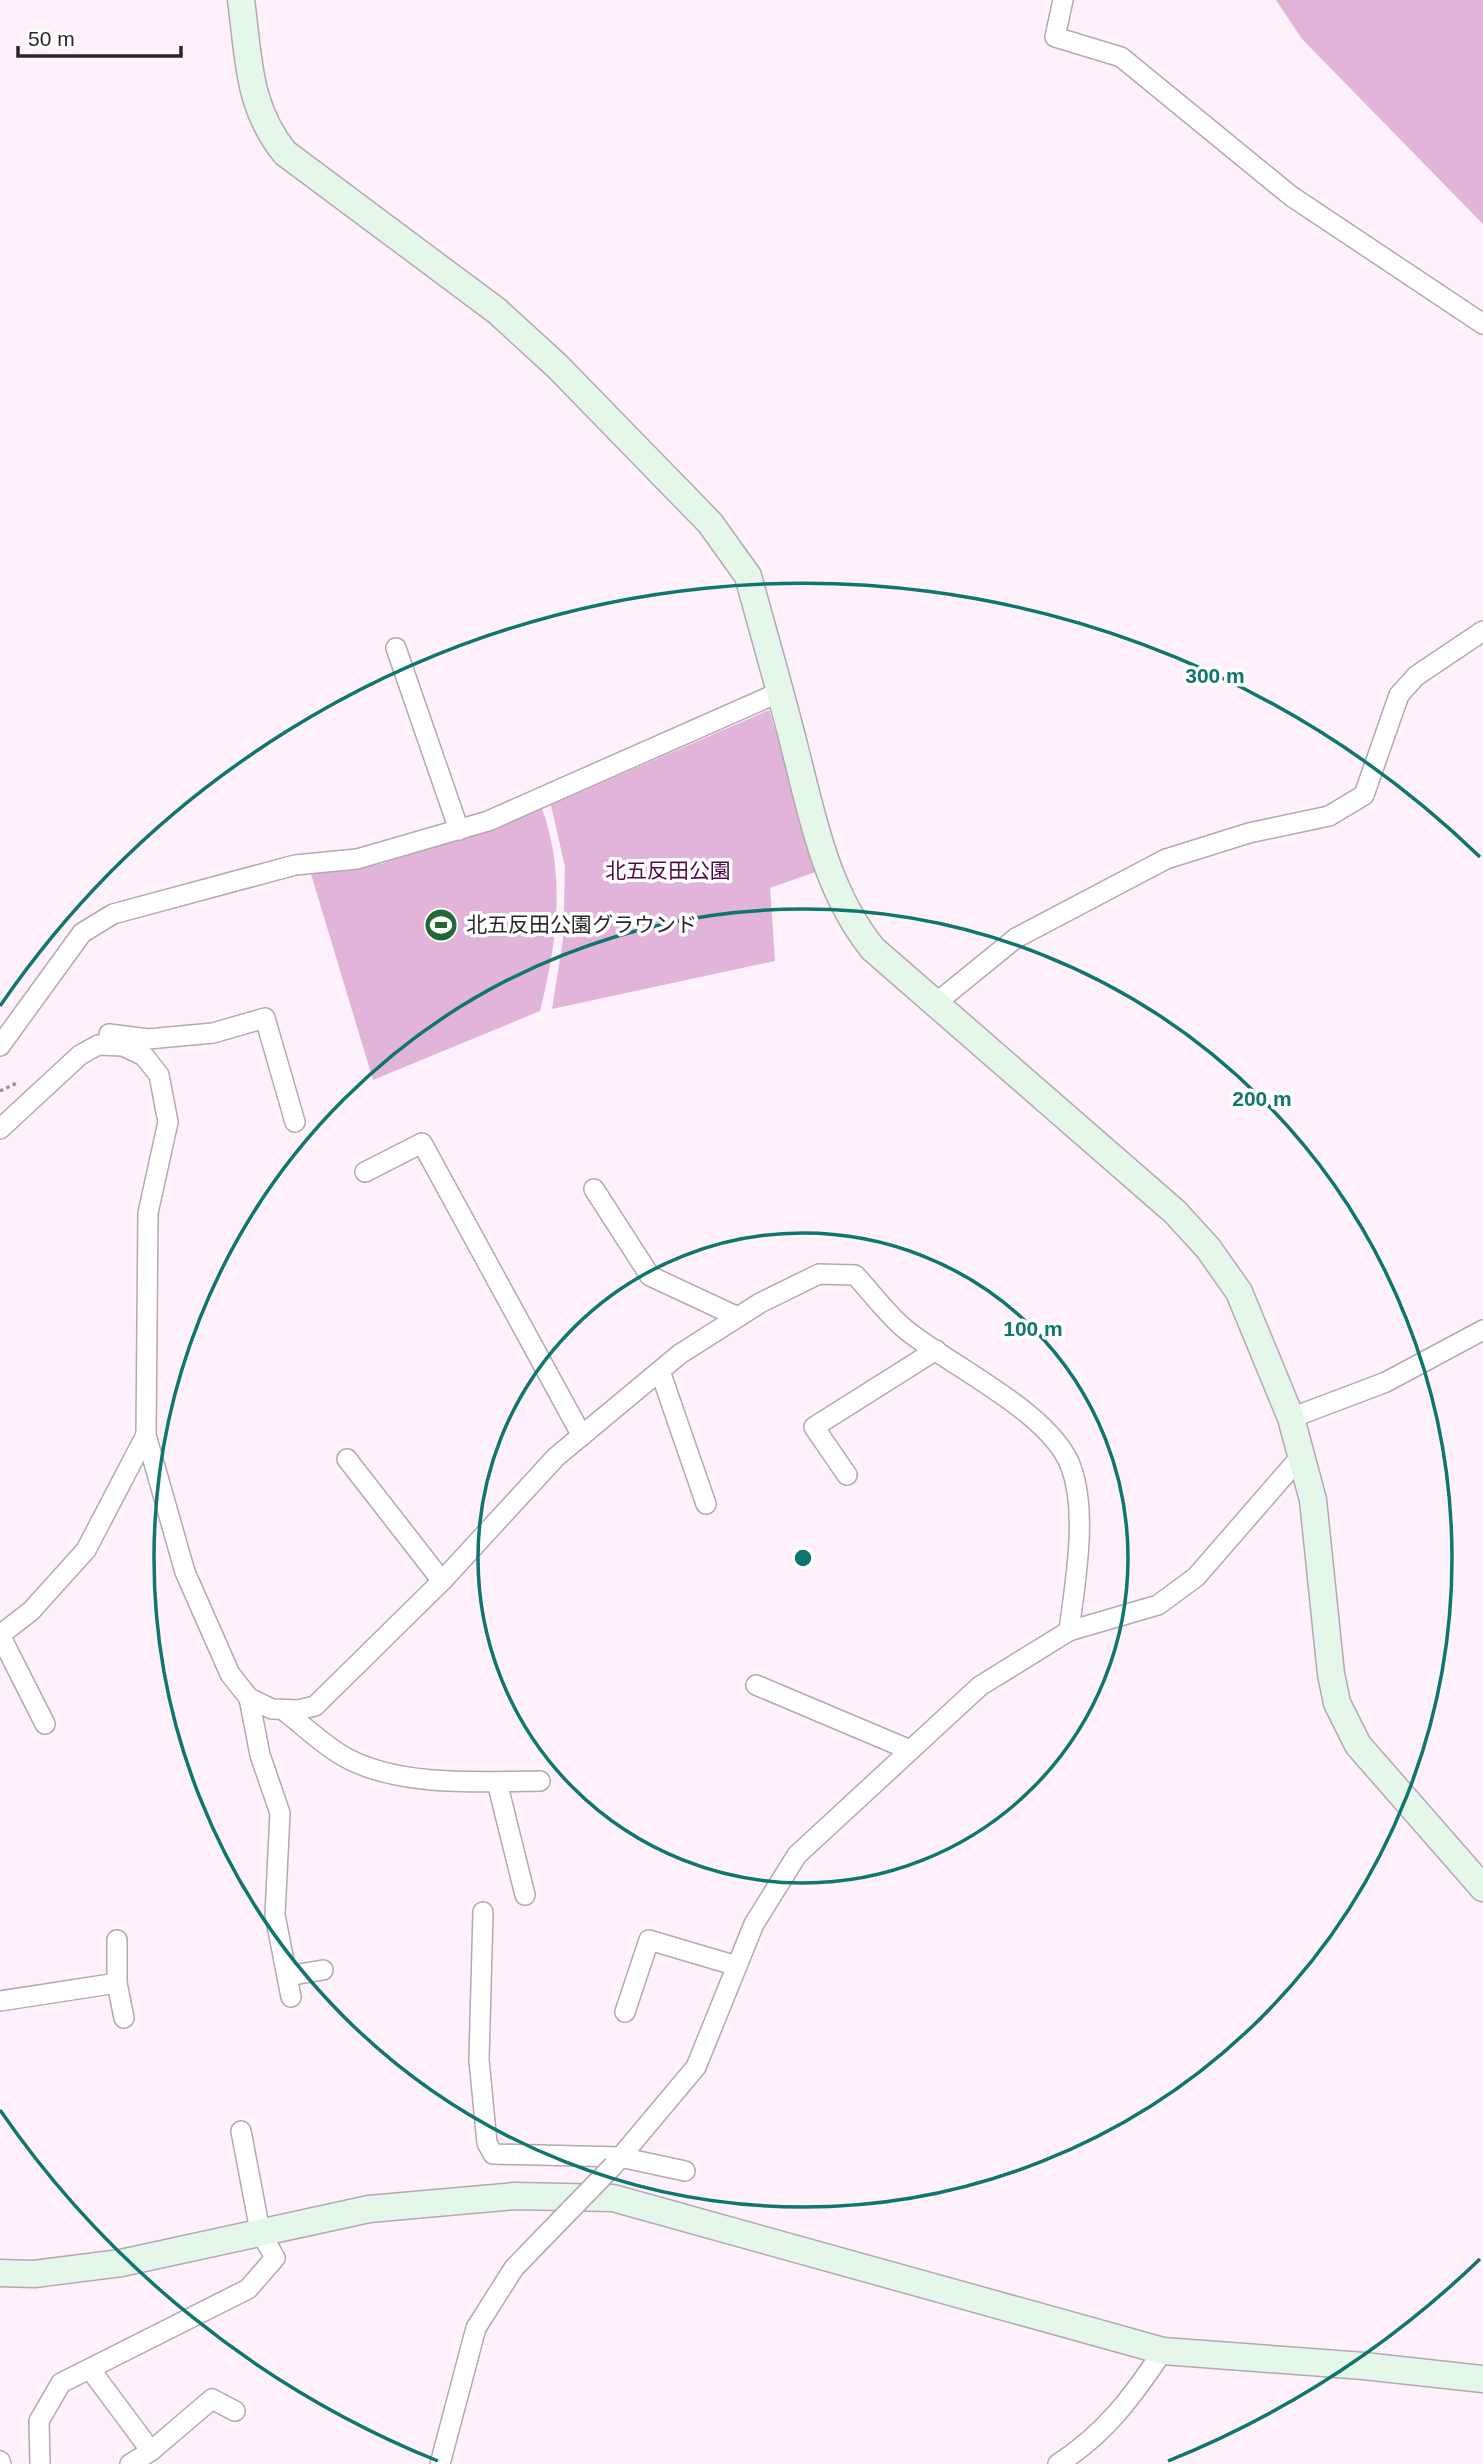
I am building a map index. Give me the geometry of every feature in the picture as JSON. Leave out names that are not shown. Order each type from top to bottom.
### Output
[{"type":"street","points":[[241,0],[255,102],[267,131],[285,153],[498,311],[557,366],[710,523],[748,576],[820,844],[837,894],[853,924],[873,949],[1175,1212],[1208,1248],[1239,1292],[1291,1418],[1313,1500],[1331,1674],[1337,1703],[1358,1745],[1483,1888]]},
{"type":"street","points":[[1063,0],[1055,37],[1121,57],[1291,196],[1483,324]]},
{"type":"street","points":[[936,1003],[1016,938],[1166,859],[1249,833],[1329,816],[1364,795],[1399,695],[1416,676],[1483,631]]},
{"type":"street","points":[[396,648],[459,830]]},
{"type":"street","points":[[0,1046],[82,933],[113,914],[295,865],[357,859],[488,821],[780,692]]},
{"type":"street","points":[[87,1051],[88,1040],[113,1032],[148,1039],[213,1032],[265,1017],[295,1122]]},
{"type":"street","points":[[0,1129],[87,1051],[98,1045],[123,1046],[144,1056],[159,1075],[168,1122],[148,1213],[146,1436],[185,1572],[230,1674],[249,1698],[272,1709],[315,1706],[442,1581],[556,1457],[660,1371],[738,1317],[819,1274],[855,1275],[904,1329],[1001,1394],[1048,1433],[1071,1466],[1078,1506],[1078,1564],[1069,1631]]},
{"type":"street","points":[[365,1172],[422,1143],[582,1436]]},
{"type":"street","points":[[594,1189],[650,1276],[738,1317]]},
{"type":"street","points":[[1291,1418],[1387,1382],[1483,1330]]},
{"type":"street","points":[[848,1475],[814,1427],[936,1350]]},
{"type":"street","points":[[660,1371],[706,1504]]},
{"type":"street","points":[[45,1724],[0,1635],[31,1611],[86,1550],[146,1436]]},
{"type":"street","points":[[440,2464],[476,2328],[514,2268],[616,2161],[696,2067],[754,1924],[797,1854],[980,1686],[1069,1631],[1158,1605],[1196,1577],[1302,1455]]},
{"type":"street","points":[[347,1459],[442,1581]]},
{"type":"street","points":[[756,1685],[910,1750]]},
{"type":"street","points":[[249,1698],[260,1755],[279,1813],[275,1914],[291,1997]]},
{"type":"street","points":[[283,1710],[343,1756],[383,1774],[497,1782],[540,1781]]},
{"type":"street","points":[[497,1782],[526,1895]]},
{"type":"street","points":[[483,1912],[479,2060],[487,2143],[493,2154],[616,2161],[685,2171]]},
{"type":"street","points":[[117,1940],[117,1983],[124,2018]]},
{"type":"street","points":[[625,2012],[649,1940],[737,1966]]},
{"type":"street","points":[[287,1976],[323,1970]]},
{"type":"street","points":[[0,2001],[117,1983]]},
{"type":"street","points":[[40,2464],[39,2421],[61,2383],[247,2289],[275,2258],[260,2231],[241,2131]]},
{"type":"street","points":[[0,2273],[34,2274],[121,2263],[369,2209],[515,2196],[613,2198],[1163,2351],[1364,2366],[1483,2379]]},
{"type":"street","points":[[1058,2464],[1083,2447],[1125,2408],[1163,2351]]},
{"type":"street","points":[[90,2369],[151,2451]]},
{"type":"street","points":[[130,2464],[151,2451],[212,2399],[235,2411]]},
{"type":"green space","points":[[1276,0],[1483,0],[1483,224],[1302,39]]},
{"type":"green space","name":"北五反田公園","points":[[769,710],[818,871],[770,888],[775,961],[552,1009],[563,940],[565,867],[551,805]]},
{"type":"green space","name":"北五反田公園グラウンド","points":[[542,808],[554,859],[556,909],[551,960],[540,1011],[373,1080],[311,874],[381,864]]},
{"type":"place","name":"北五反田公園グラウンド","points":[[441,925]]}]
